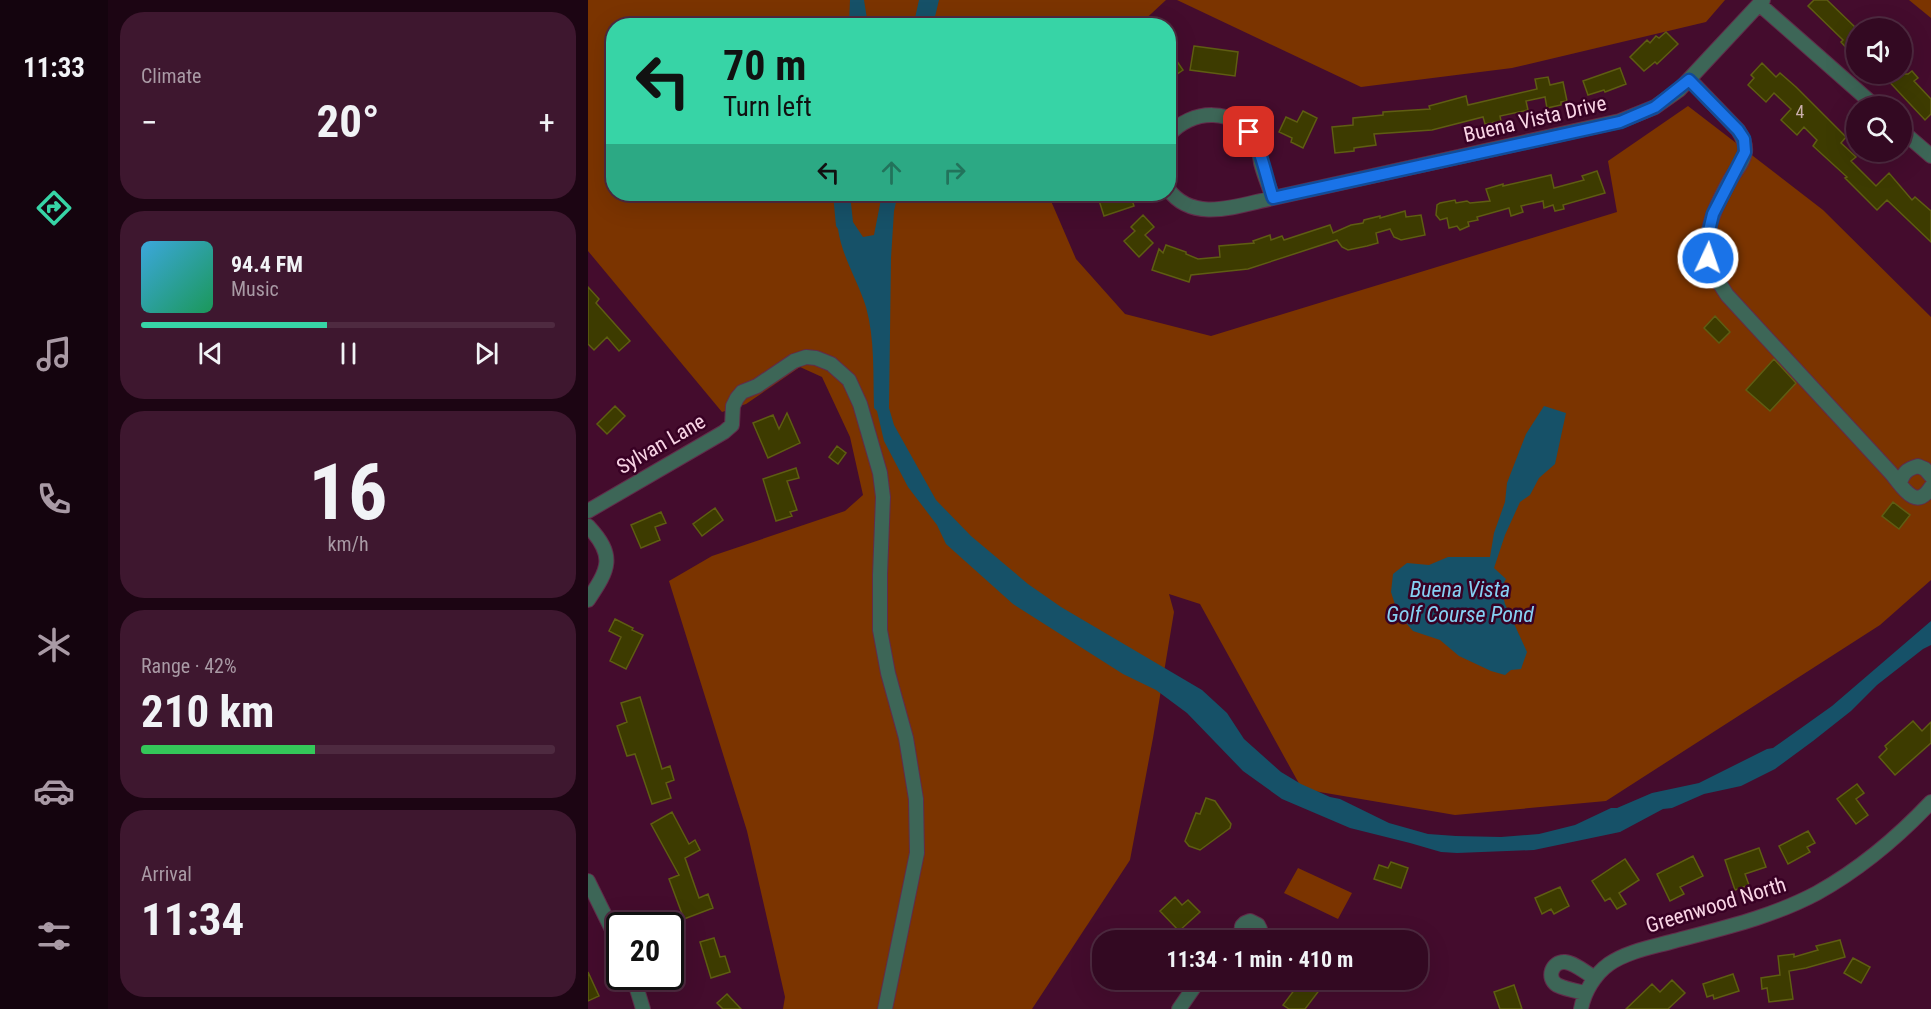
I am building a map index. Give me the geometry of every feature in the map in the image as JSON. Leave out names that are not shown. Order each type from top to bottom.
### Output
[{"type":"street","name":"Buena Vista Drive","points":[[1176,197],[1188,206],[1208,210],[1273,198],[1620,122],[1655,107],[1689,80],[1761,2]]},
{"type":"street","points":[[1761,2],[1864,96]]},
{"type":"street","points":[[1689,80],[1744,139],[1745,152],[1742,161],[1730,179],[1713,214],[1707,239],[1708,258],[1715,278],[1727,295],[1900,483],[1905,492],[1912,497],[1927,495],[1931,488]]},
{"type":"street","points":[[1176,129],[1201,115],[1211,114],[1232,119],[1241,125],[1255,141],[1273,198]]},
{"type":"street","points":[[1912,140],[1931,156]]},
{"type":"street","name":"Sylvan Lane","points":[[588,511],[724,432],[732,425],[733,406],[742,392],[757,386],[794,361],[806,357],[816,358],[831,364],[849,380],[860,404],[880,472],[883,497],[880,630],[888,673],[906,738],[914,788],[917,854],[885,1009]]},
{"type":"street","points":[[1900,483],[1903,474],[1918,466],[1925,469],[1931,476]]},
{"type":"street","points":[[588,526],[603,543],[607,557],[603,576],[588,600]]},
{"type":"street","name":"Greenwood North","points":[[1581,1009],[1585,993],[1595,978],[1609,964],[1630,953],[1752,920],[1816,893],[1888,845],[1931,802]]},
{"type":"street","points":[[588,881],[606,918]]},
{"type":"street","points":[[1585,993],[1554,983],[1551,978],[1552,970],[1563,962],[1595,978]]},
{"type":"street","points":[[637,990],[643,1009]]},
{"type":"street","points":[[1179,1009],[1192,990]]},
{"type":"shaded area","points":[[588,0],[1166,0],[1147,18],[606,18],[606,201],[1051,201],[1076,259],[1125,314],[1211,336],[1617,212],[1608,161],[1688,106],[1823,210],[1931,317],[1931,580],[1880,625],[1606,801],[1455,815],[1302,789],[1200,604],[1169,594],[1174,612],[1130,860],[1032,1009],[783,1009],[785,997],[747,831],[669,581],[712,556],[845,511],[863,495],[850,437],[822,377],[800,367],[746,404],[722,412],[588,251]]},
{"type":"shaded area","points":[[1177,0],[1725,0],[1706,22],[1512,68],[1361,87]]},
{"type":"shaded area","points":[[1909,0],[1931,0],[1931,18]]},
{"type":"shaded area","points":[[1298,868],[1352,893],[1338,919],[1284,893]]},
{"type":"water","points":[[850,0],[864,0],[867,18],[849,18]]},
{"type":"water","points":[[919,0],[939,0],[935,18],[915,18]]},
{"type":"water","points":[[834,201],[851,201],[853,222],[863,237],[874,235],[881,201],[896,201],[891,258],[889,408],[894,425],[936,500],[971,536],[1028,584],[1061,607],[1202,690],[1227,713],[1244,739],[1281,772],[1301,784],[1340,799],[1389,823],[1428,834],[1501,837],[1539,834],[1575,825],[1611,808],[1617,808],[1652,793],[1699,783],[1773,748],[1832,706],[1931,621],[1931,645],[1877,685],[1851,711],[1775,769],[1741,786],[1704,794],[1672,808],[1663,809],[1620,832],[1534,850],[1457,853],[1441,852],[1350,828],[1282,799],[1243,771],[1187,713],[1156,690],[1123,674],[1013,604],[946,544],[937,525],[908,487],[884,441],[877,411],[874,408],[873,357],[869,319],[836,226]]},
{"type":"water","name":"Buena Vista Golf Course Pond","points":[[1544,406],[1566,413],[1555,464],[1539,478],[1530,495],[1520,502],[1505,535],[1494,568],[1506,579],[1501,588],[1505,604],[1527,652],[1521,669],[1511,670],[1505,675],[1459,656],[1440,640],[1413,631],[1398,614],[1391,592],[1393,574],[1407,563],[1429,565],[1448,557],[1490,557],[1494,533],[1505,502],[1507,483],[1526,434]]},
{"type":"building","points":[[1814,0],[1827,0],[1846,18],[1846,48],[1841,42],[1843,40],[1808,6]]},
{"type":"building","points":[[1666,32],[1678,44],[1657,64],[1655,62],[1644,71],[1630,57],[1647,40],[1650,43],[1656,36],[1659,38]]},
{"type":"building","points":[[1194,46],[1238,52],[1235,76],[1190,70]]},
{"type":"building","points":[[1176,60],[1183,70],[1176,75]]},
{"type":"building","points":[[1762,63],[1776,77],[1780,73],[1846,137],[1841,143],[1846,148],[1846,162],[1852,162],[1876,186],[1889,173],[1912,200],[1915,197],[1931,211],[1931,242],[1887,200],[1877,210],[1845,178],[1847,177],[1813,146],[1817,140],[1804,127],[1797,135],[1781,120],[1791,109],[1774,93],[1766,102],[1748,85],[1754,78],[1751,75]]},
{"type":"building","points":[[1620,68],[1626,84],[1605,92],[1604,90],[1588,95],[1583,81]]},
{"type":"building","points":[[1912,71],[1918,78],[1914,81],[1931,99],[1931,114],[1925,120],[1912,106],[1912,96],[1903,96],[1891,84],[1912,84]]},
{"type":"building","points":[[1548,77],[1550,85],[1563,82],[1567,101],[1561,102],[1561,105],[1547,108],[1545,97],[1526,101],[1528,110],[1500,116],[1501,121],[1485,124],[1483,117],[1432,130],[1374,134],[1376,145],[1335,153],[1332,127],[1353,125],[1353,118],[1383,115],[1383,112],[1430,109],[1429,106],[1466,96],[1468,105],[1537,89],[1535,79]]},
{"type":"building","points":[[1303,111],[1317,118],[1303,148],[1291,142],[1292,138],[1279,132],[1286,117],[1297,122]]},
{"type":"building","points":[[1597,171],[1605,193],[1563,205],[1564,209],[1555,211],[1553,205],[1544,208],[1543,201],[1521,206],[1523,212],[1511,216],[1509,208],[1477,217],[1478,220],[1468,222],[1469,226],[1460,230],[1457,226],[1449,228],[1447,218],[1440,220],[1436,215],[1437,205],[1440,203],[1455,200],[1456,203],[1490,201],[1486,189],[1503,184],[1503,186],[1551,175],[1554,188],[1584,180],[1582,176]]},
{"type":"building","points":[[1099,201],[1132,201],[1134,206],[1104,216]]},
{"type":"building","points":[[1405,211],[1406,217],[1421,215],[1425,235],[1401,240],[1394,237],[1390,229],[1376,233],[1378,243],[1367,246],[1348,250],[1342,247],[1337,240],[1248,269],[1191,275],[1189,282],[1152,270],[1159,249],[1163,253],[1166,245],[1198,259],[1220,257],[1219,246],[1254,243],[1253,241],[1270,235],[1271,240],[1282,236],[1284,240],[1330,225],[1333,233],[1351,225],[1363,223],[1364,220]]},
{"type":"building","points":[[1143,215],[1154,227],[1145,235],[1153,243],[1139,257],[1124,241],[1135,231],[1131,227]]},
{"type":"building","points":[[588,287],[599,299],[596,303],[630,341],[619,351],[607,337],[594,350],[588,344]]},
{"type":"building","points":[[1715,316],[1730,332],[1719,343],[1704,328]]},
{"type":"building","points":[[1774,359],[1796,383],[1770,411],[1746,390]]},
{"type":"building","points":[[615,406],[625,416],[607,434],[597,424]]},
{"type":"building","points":[[787,413],[800,443],[768,458],[753,423],[773,415],[779,429]]},
{"type":"building","points":[[837,446],[846,453],[838,464],[829,457]]},
{"type":"building","points":[[796,468],[799,478],[787,481],[797,510],[790,512],[792,516],[776,521],[763,479]]},
{"type":"building","points":[[1893,502],[1910,515],[1899,529],[1882,516]]},
{"type":"building","points":[[715,508],[723,520],[702,536],[693,524]]},
{"type":"building","points":[[661,512],[666,523],[655,527],[660,540],[641,548],[631,525]]},
{"type":"building","points":[[615,619],[643,635],[626,669],[610,661],[621,637],[609,631]]},
{"type":"building","points":[[640,697],[662,769],[670,766],[674,780],[666,783],[671,798],[652,804],[635,754],[627,756],[617,726],[627,722],[621,703]]},
{"type":"building","points":[[1913,721],[1922,731],[1931,722],[1931,743],[1895,775],[1879,757],[1887,749],[1885,746]]},
{"type":"building","points":[[1857,784],[1864,793],[1856,799],[1868,815],[1856,824],[1837,799]]},
{"type":"building","points":[[1206,798],[1215,801],[1231,824],[1230,828],[1200,850],[1189,846],[1185,841],[1196,813],[1200,814]]},
{"type":"building","points":[[672,812],[689,844],[695,840],[700,850],[685,858],[699,898],[708,894],[713,908],[684,919],[684,912],[681,912],[669,879],[679,875],[651,824]]},
{"type":"building","points":[[1808,831],[1815,843],[1807,847],[1810,852],[1788,864],[1779,846]]},
{"type":"building","points":[[1759,848],[1766,867],[1745,874],[1749,885],[1735,890],[1725,860]]},
{"type":"building","points":[[1693,856],[1703,876],[1680,887],[1684,894],[1670,901],[1657,874]]},
{"type":"building","points":[[1625,859],[1639,880],[1619,893],[1626,904],[1617,909],[1610,898],[1605,901],[1592,881]]},
{"type":"building","points":[[1391,862],[1408,868],[1401,888],[1374,879],[1379,865],[1388,868]]},
{"type":"building","points":[[1560,887],[1569,906],[1554,914],[1551,909],[1542,914],[1535,898]]},
{"type":"building","points":[[1175,897],[1182,905],[1188,900],[1200,912],[1178,930],[1160,911]]},
{"type":"building","points":[[714,938],[720,957],[725,956],[730,972],[711,978],[700,942]]},
{"type":"building","points":[[1840,940],[1845,957],[1789,971],[1793,999],[1769,1002],[1767,988],[1762,989],[1761,978],[1780,975],[1778,956],[1794,954],[1794,957],[1818,950],[1816,946]]},
{"type":"building","points":[[1853,958],[1870,967],[1861,983],[1844,973]]},
{"type":"building","points":[[588,972],[599,996],[588,1001]]},
{"type":"building","points":[[1733,974],[1739,991],[1714,999],[1713,995],[1707,997],[1703,984]]},
{"type":"building","points":[[1672,980],[1685,993],[1668,1009],[1626,1009],[1652,984],[1660,992]]},
{"type":"building","points":[[1514,985],[1522,1009],[1500,1009],[1494,992]]},
{"type":"building","points":[[1294,990],[1319,990],[1305,1009],[1289,1009],[1283,1005]]},
{"type":"building","points":[[727,994],[741,1009],[723,1009],[717,1003]]},
{"type":"route","points":[[1249,132],[1260,151],[1273,198],[1620,122],[1655,107],[1689,80],[1744,139],[1745,152],[1742,161],[1730,179],[1713,214],[1707,239],[1708,258]]}]
